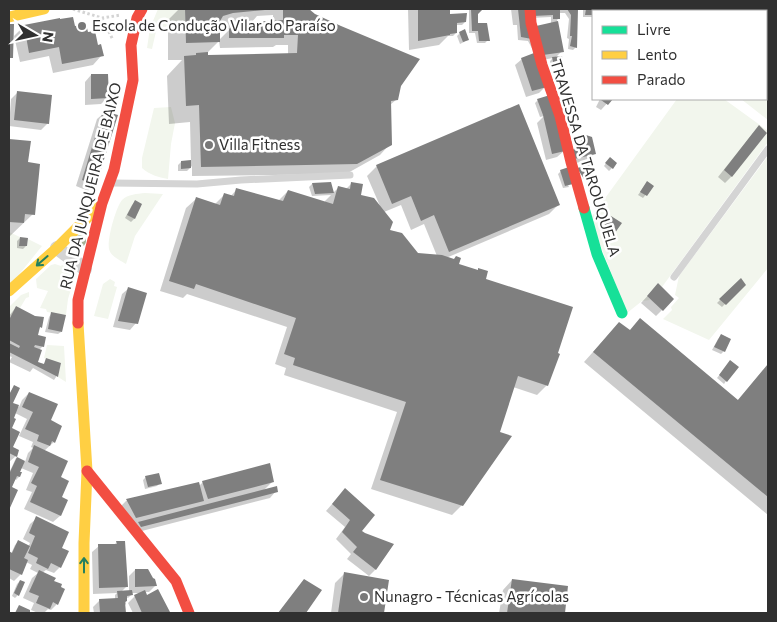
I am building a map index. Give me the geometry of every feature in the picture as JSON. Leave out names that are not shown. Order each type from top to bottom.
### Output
[{"type":"street","points":[[9,17],[44,9]]},
{"type":"street","name":"RUA DA JUNQUEIRA DE BAIXO","points":[[84,613],[87,471],[78,300],[102,203],[110,183],[133,80],[131,45],[137,18],[142,9]]},
{"type":"street","name":"TRAVESSA DA TAROUQUELA","points":[[530,9],[531,23],[542,65],[560,116],[597,254],[622,313]]},
{"type":"street","points":[[9,291],[58,248],[102,203]]},
{"type":"street","points":[[58,248],[85,268]]},
{"type":"street","points":[[87,471],[176,581],[189,613]]},
{"type":"lane","points":[[674,276],[768,149]]},
{"type":"lane","points":[[110,183],[197,184],[350,175]]},
{"type":"path","points":[[73,9],[102,18],[115,43]]},
{"type":"shaded area","points":[[158,9],[185,9],[185,26],[157,27],[152,49],[147,48],[150,28]]},
{"type":"shaded area","points":[[767,46],[768,47],[768,120],[742,100],[767,100]]},
{"type":"shaded area","points":[[676,100],[725,100],[768,131],[768,142],[662,287],[658,283],[647,296],[650,300],[642,301],[627,313],[590,219]]},
{"type":"shaded area","points":[[171,107],[175,123],[168,179],[154,175],[142,168],[142,158],[154,108]]},
{"type":"shaded area","points":[[768,156],[768,268],[709,340],[663,319],[672,310],[671,307],[679,298],[675,295],[679,276]]},
{"type":"shaded area","points":[[145,193],[163,194],[135,236],[126,264],[110,252],[109,238],[112,223],[117,209],[124,198],[130,195]]},
{"type":"shaded area","points":[[9,232],[20,237],[19,246],[27,246],[28,239],[42,246],[9,287]]},
{"type":"shaded area","points":[[55,264],[70,269],[75,276],[68,299],[66,315],[47,312],[46,309],[40,308],[48,291],[37,288],[36,279],[51,265]]},
{"type":"shaded area","points":[[110,279],[115,282],[114,286],[117,287],[108,319],[94,316],[103,284]]},
{"type":"shaded area","points":[[29,292],[29,297],[26,298],[20,308],[16,306],[11,316],[9,315],[9,307],[21,295]]},
{"type":"shaded area","points":[[47,345],[64,346],[66,382],[58,377],[61,363],[44,358]]},
{"type":"building","points":[[185,9],[265,10],[233,13],[223,16],[220,21],[220,42],[186,43]]},
{"type":"building","points":[[283,9],[309,9],[315,14],[341,26],[420,59],[401,86],[398,100],[391,101],[392,145],[357,164],[201,167],[199,105],[186,106],[184,56],[208,52],[208,55],[297,53],[298,35],[284,35],[284,38],[229,38],[229,29],[235,23],[283,20]]},
{"type":"building","points":[[418,9],[450,9],[450,14],[467,13],[466,22],[457,23],[457,33],[418,41]]},
{"type":"building","points":[[471,9],[483,9],[478,14],[478,23],[487,23],[490,41],[479,41],[478,31],[472,31]]},
{"type":"building","points":[[518,9],[528,9],[532,39],[521,37]]},
{"type":"building","points":[[533,9],[560,10],[560,19],[553,19],[553,15],[533,16]]},
{"type":"building","points":[[567,9],[578,9],[577,48],[570,46],[572,36],[570,36],[571,15]]},
{"type":"building","points":[[586,9],[605,9],[592,10],[592,15],[585,15]]},
{"type":"building","points":[[741,9],[759,9],[758,10]]},
{"type":"building","points":[[73,17],[75,26],[86,24],[88,32],[95,31],[98,45],[101,44],[104,56],[62,64],[59,47],[29,53],[24,25]]},
{"type":"building","points":[[558,21],[564,52],[543,55],[536,26]]},
{"type":"building","points":[[9,24],[14,24],[13,58],[9,58]]},
{"type":"building","points":[[465,29],[469,40],[463,42],[459,32]]},
{"type":"building","points":[[534,53],[547,87],[532,91],[521,58]]},
{"type":"building","points":[[562,56],[563,64],[554,66],[552,57]]},
{"type":"building","points":[[91,74],[108,74],[109,98],[91,99]]},
{"type":"building","points":[[17,91],[52,95],[49,124],[14,120]]},
{"type":"building","points":[[550,95],[565,151],[552,154],[543,115],[537,99]]},
{"type":"building","points":[[601,100],[612,100],[608,105]]},
{"type":"building","points":[[519,104],[560,205],[449,252],[434,215],[421,221],[411,196],[392,204],[376,165]]},
{"type":"building","points":[[103,111],[118,115],[96,185],[82,180]]},
{"type":"building","points":[[759,125],[767,133],[732,177],[724,170]]},
{"type":"building","points":[[586,135],[592,137],[596,154],[574,159],[572,151]]},
{"type":"building","points":[[9,139],[31,141],[28,162],[40,164],[35,215],[25,214],[24,223],[9,222]]},
{"type":"building","points":[[610,157],[617,163],[613,169],[605,163]]},
{"type":"building","points":[[191,160],[191,168],[181,169],[181,161]]},
{"type":"building","points":[[590,165],[593,177],[584,179],[577,168]]},
{"type":"building","points":[[569,167],[573,184],[565,186],[560,170]]},
{"type":"building","points":[[647,181],[654,186],[647,196],[640,192]]},
{"type":"building","points":[[331,182],[334,193],[315,194],[312,183]]},
{"type":"building","points":[[351,182],[363,184],[361,195],[374,198],[393,222],[390,230],[402,233],[418,253],[442,255],[454,259],[456,256],[461,258],[459,264],[488,271],[486,279],[573,307],[558,353],[560,354],[548,386],[518,376],[500,432],[512,436],[463,506],[380,480],[406,402],[293,365],[295,358],[284,354],[296,318],[196,284],[194,289],[169,281],[196,197],[220,205],[224,193],[234,196],[236,188],[283,201],[288,190],[333,204],[338,186],[350,189]]},
{"type":"building","points":[[135,200],[142,204],[135,219],[127,215]]},
{"type":"building","points":[[611,216],[622,223],[612,237],[601,230]]},
{"type":"building","points":[[20,237],[28,238],[27,246],[19,246]]},
{"type":"building","points":[[741,278],[746,285],[726,305],[719,299]]},
{"type":"building","points":[[658,283],[674,299],[663,311],[647,296]]},
{"type":"building","points":[[128,287],[147,293],[138,324],[118,321]]},
{"type":"building","points":[[16,306],[35,316],[44,317],[42,328],[40,327],[38,335],[46,337],[44,347],[35,345],[34,347],[42,350],[38,362],[44,364],[46,358],[61,363],[58,377],[9,352],[9,343],[19,348],[20,346],[9,340],[9,320]]},
{"type":"building","points":[[51,312],[66,315],[62,332],[48,329]]},
{"type":"building","points":[[640,318],[738,400],[768,364],[768,497],[593,352],[619,322],[630,330]]},
{"type":"building","points":[[721,334],[731,339],[725,352],[714,347]]},
{"type":"building","points":[[730,360],[739,367],[727,382],[719,375]]},
{"type":"building","points":[[14,385],[20,388],[13,403],[19,405],[12,428],[20,432],[13,447],[19,450],[17,457],[9,453],[9,395]]},
{"type":"building","points":[[29,392],[58,404],[51,420],[62,426],[55,443],[52,441],[50,446],[37,441],[39,435],[25,429],[33,412],[22,407]]},
{"type":"building","points":[[34,445],[68,461],[61,477],[69,481],[62,497],[68,500],[61,516],[30,502],[37,486],[31,483],[39,467],[28,462]]},
{"type":"building","points":[[17,457],[25,461],[20,477],[17,476],[12,487],[18,490],[9,510],[9,472]]},
{"type":"building","points":[[270,463],[274,482],[208,499],[202,481]]},
{"type":"building","points":[[159,473],[162,484],[148,487],[145,476]]},
{"type":"building","points":[[199,482],[204,501],[136,518],[126,499]]},
{"type":"building","points":[[277,486],[278,492],[228,505],[141,527],[138,522]]},
{"type":"building","points":[[345,488],[375,515],[362,531],[394,544],[376,570],[353,552],[357,547],[342,532],[350,520],[332,504]]},
{"type":"building","points":[[36,516],[69,532],[62,548],[69,551],[61,568],[51,563],[48,569],[36,563],[38,558],[28,553],[35,536],[29,533]]},
{"type":"building","points":[[18,540],[30,546],[24,558],[28,560],[22,575],[9,569],[9,551],[12,553]]},
{"type":"building","points":[[116,541],[125,541],[128,587],[99,588],[98,544],[117,544]]},
{"type":"building","points":[[135,569],[148,569],[155,579],[157,586],[135,587]]},
{"type":"building","points":[[39,570],[56,578],[54,581],[62,584],[61,587],[65,589],[58,605],[53,602],[50,609],[36,603],[39,596],[29,592]]},
{"type":"building","name":"Nunagro - Técnicas Agrícolas","points":[[344,572],[389,580],[384,613],[338,613]]},
{"type":"building","points":[[304,579],[322,590],[306,613],[278,613]]},
{"type":"building","points":[[512,579],[568,586],[565,613],[507,613]]},
{"type":"building","points":[[20,580],[25,582],[19,596],[14,593]]},
{"type":"building","points":[[158,589],[170,612],[142,613],[134,595],[145,590],[147,595]]},
{"type":"building","points":[[132,590],[133,595],[127,596],[127,601],[125,602],[126,613],[100,613],[99,599],[118,598],[117,591]]},
{"type":"building","points":[[19,605],[30,610],[30,613],[15,613]]},
{"type":"traffic: fast","points":[[584,208],[597,254],[622,313]]},
{"type":"traffic: slow","points":[[9,17],[44,9]]},
{"type":"traffic: slow","points":[[9,291],[57,248],[101,204]]},
{"type":"traffic: slow","points":[[78,323],[87,471],[84,613]]},
{"type":"traffic: jam","points":[[78,323],[78,300],[102,203],[114,170],[133,80],[131,45],[137,18],[142,9]]},
{"type":"traffic: jam","points":[[530,9],[531,23],[542,65],[560,116],[584,208]]},
{"type":"traffic: jam","points":[[87,471],[176,581],[189,613]]},
{"type":"place","name":"Escola de Condução Vilar do Paraíso","points":[[82,26]]},
{"type":"place","name":"Villa Fitness","points":[[209,145]]},
{"type":"place","name":"Nunagro - Técnicas Agrícolas","points":[[364,597]]}]
